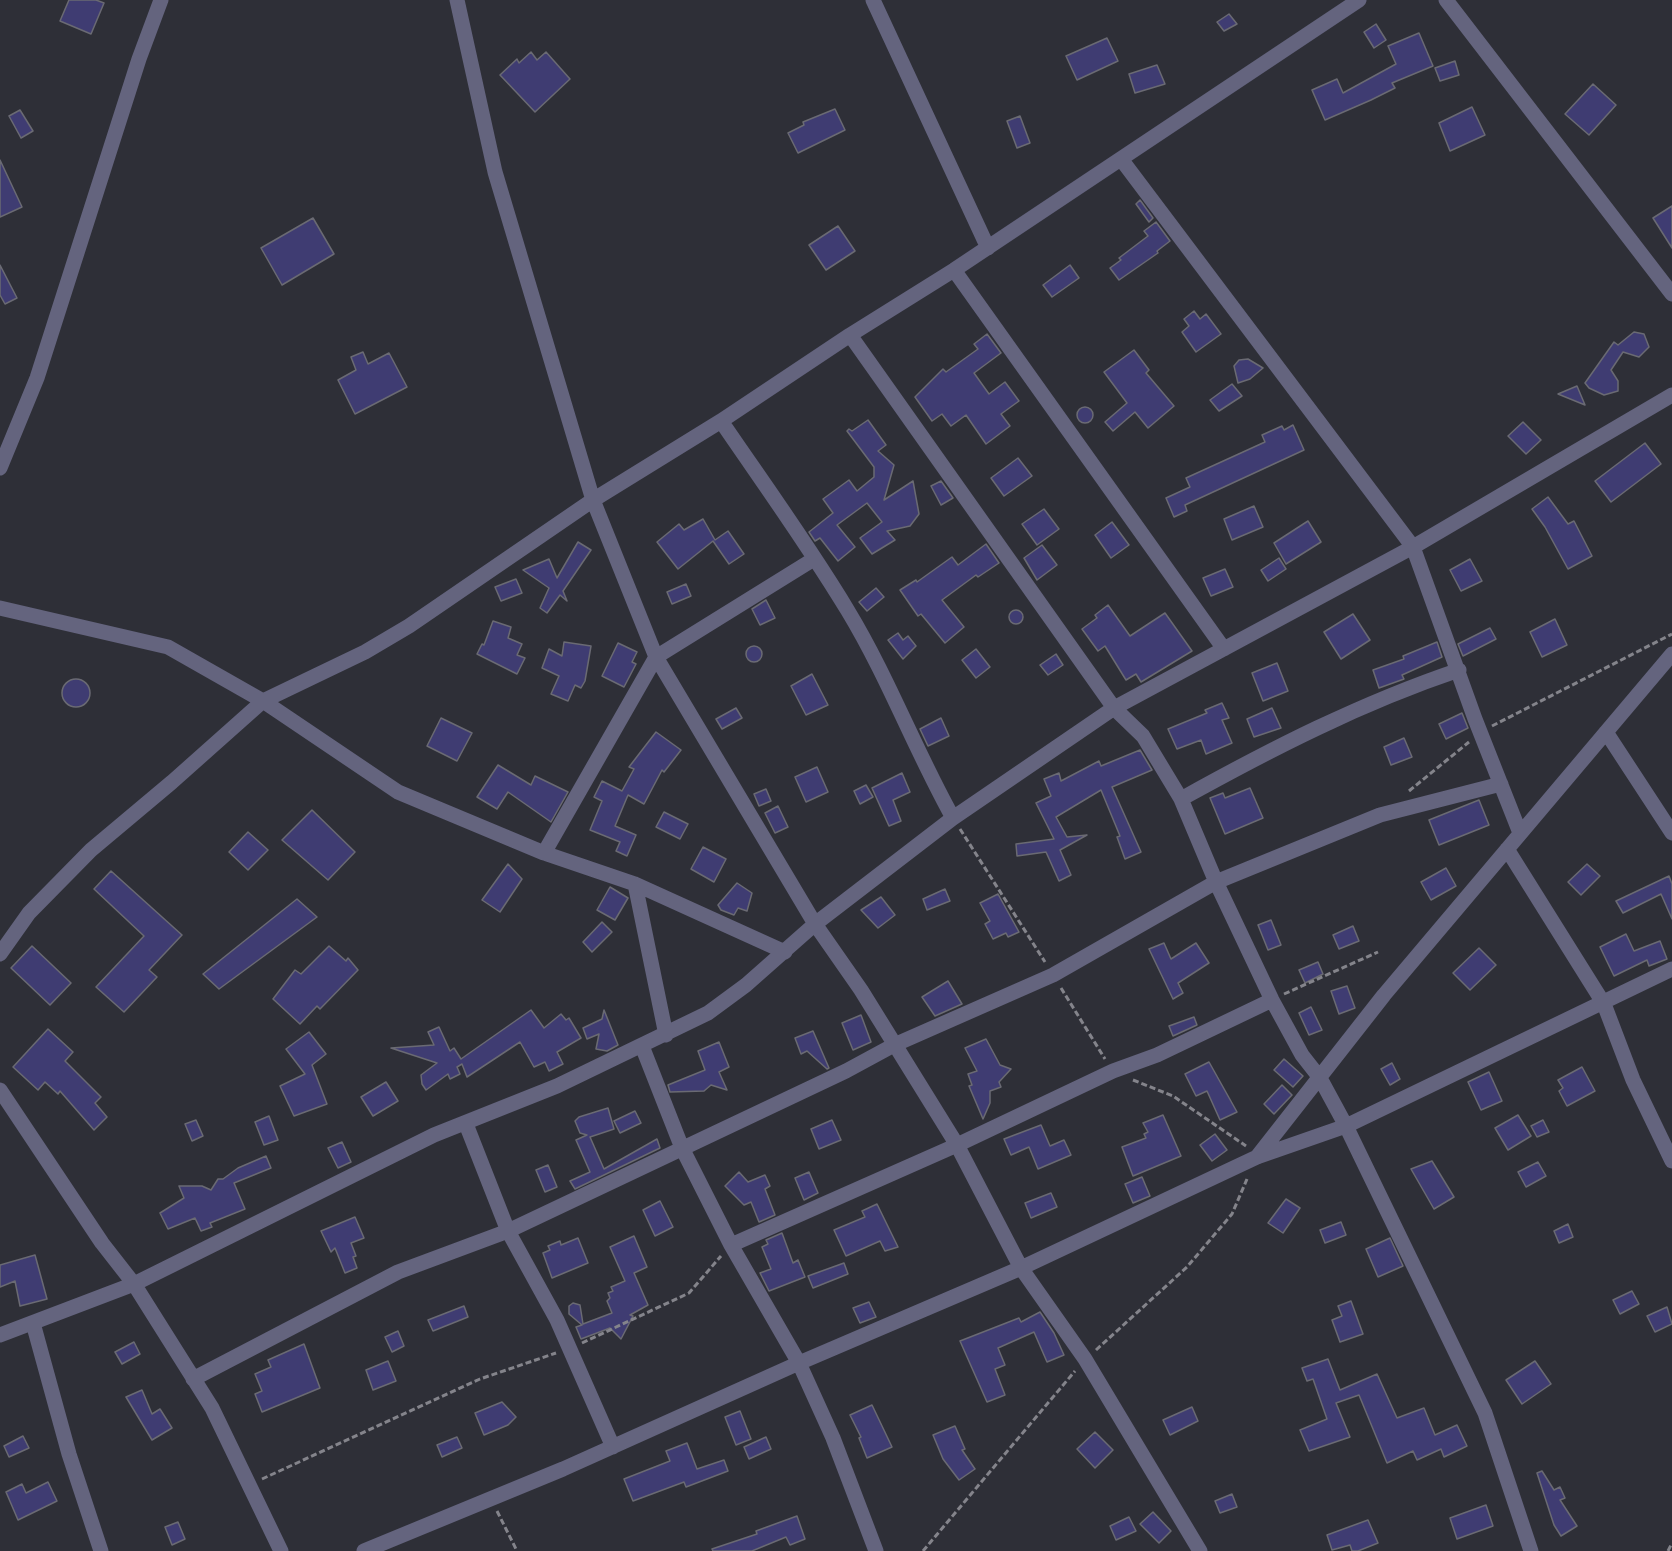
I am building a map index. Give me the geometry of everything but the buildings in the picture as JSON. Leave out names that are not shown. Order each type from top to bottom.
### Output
[{"type":"street","points":[[0,468],[37,378],[139,58],[161,0]]},
{"type":"street","points":[[457,0],[495,172],[593,500],[656,657],[815,924],[861,990],[957,1145],[1021,1268],[1085,1359],[1200,1551]]},
{"type":"street","points":[[873,0],[988,248]]},
{"type":"street","points":[[0,954],[29,913],[91,850],[263,701],[364,652],[409,626],[593,500],[721,421],[850,335],[988,248],[1359,0]]},
{"type":"street","points":[[1446,0],[1672,294]]},
{"type":"street","points":[[1121,159],[1413,547],[1520,833]]},
{"type":"street","points":[[954,270],[1224,649]]},
{"type":"street","points":[[850,335],[1114,708],[1143,736],[1181,799],[1216,882],[1272,1000],[1302,1055],[1320,1078],[1346,1126],[1485,1413],[1531,1551]]},
{"type":"street","points":[[0,1335],[134,1284],[404,1150],[557,1086],[708,1013],[815,924],[953,818],[1114,708],[1413,547],[1672,395]]},
{"type":"street","points":[[721,421],[848,610],[873,656],[922,763],[953,818]]},
{"type":"street","points":[[544,854],[656,657],[814,559]]},
{"type":"street","points":[[0,608],[168,647],[263,701],[398,792],[544,854],[635,884],[784,952]]},
{"type":"street","points":[[1257,1157],[1384,995],[1672,654]]},
{"type":"street","points":[[1181,799],[1262,754],[1359,707],[1458,670]]},
{"type":"street","points":[[1606,732],[1672,833]]},
{"type":"street","points":[[193,1379],[398,1272],[508,1231],[846,1071],[894,1045],[1053,975],[1216,882],[1380,815],[1501,784]]},
{"type":"street","points":[[1507,849],[1604,1004],[1633,1080],[1672,1161]]},
{"type":"street","points":[[635,884],[666,1035]]},
{"type":"street","points":[[364,1551],[613,1447],[799,1363],[1021,1268],[1257,1157],[1346,1126],[1604,1004],[1672,969]]},
{"type":"street","points":[[731,1245],[957,1145],[1113,1071],[1157,1054],[1272,1000]]},
{"type":"street","points":[[642,1046],[682,1148],[731,1245],[799,1363],[833,1438],[876,1551]]},
{"type":"street","points":[[0,1090],[102,1243],[134,1284],[212,1408],[281,1551]]},
{"type":"street","points":[[466,1124],[508,1231],[557,1320],[613,1447]]},
{"type":"street","points":[[33,1323],[69,1454],[101,1551]]},
{"type":"path","points":[[1408,792],[1481,732],[1672,634]]},
{"type":"path","points":[[953,818],[1113,1071],[1173,1096],[1230,1133],[1257,1157]]},
{"type":"path","points":[[1272,1000],[1378,952]]},
{"type":"path","points":[[250,1485],[480,1379],[570,1348],[689,1293],[731,1245]]},
{"type":"path","points":[[491,1498],[517,1551]]},
{"type":"path","points":[[1668,1551],[1672,1543]]}]
